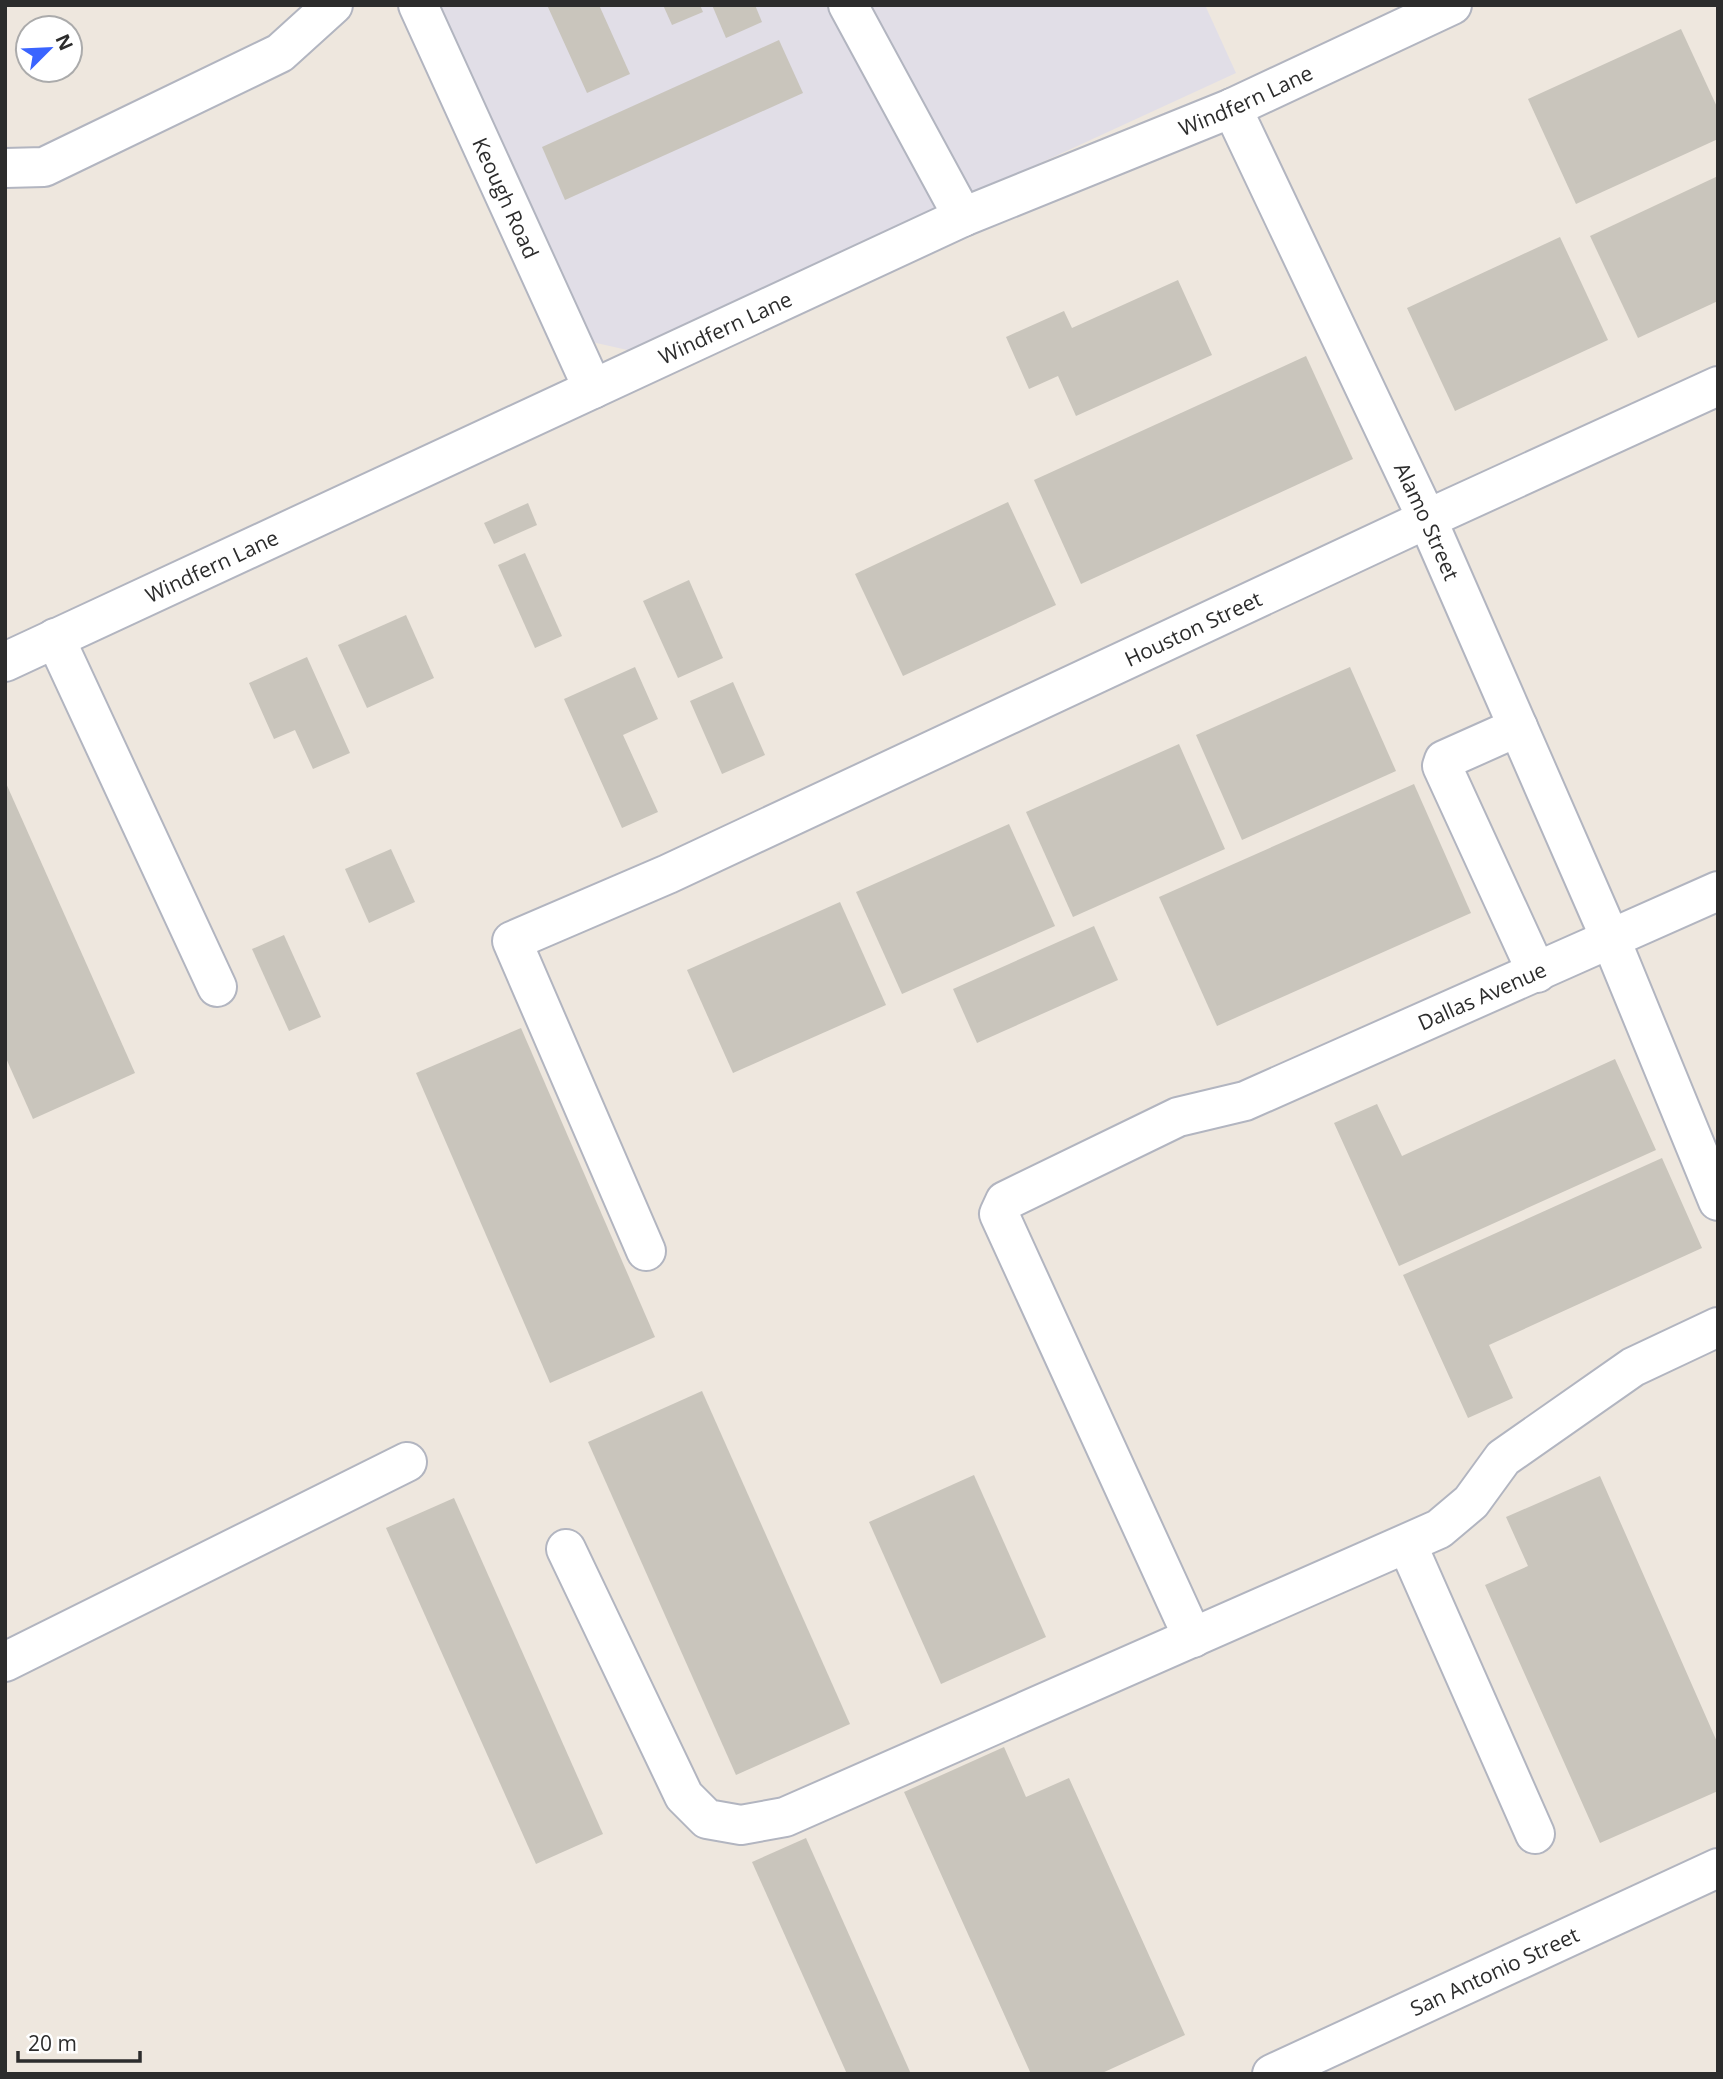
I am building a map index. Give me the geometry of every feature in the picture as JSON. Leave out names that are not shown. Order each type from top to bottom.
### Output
[{"type":"street","points":[[5,168],[44,167],[280,53],[333,5]]},
{"type":"street","name":"Keough Road","points":[[418,5],[593,389]]},
{"type":"street","points":[[848,5],[962,217]]},
{"type":"street","name":"Windfern Lane","points":[[5,662],[962,217],[1232,108],[1452,5]]},
{"type":"street","name":"Alamo Street","points":[[1232,108],[1427,519],[1611,940],[1718,1201]]},
{"type":"street","name":"Houston Street","points":[[646,1251],[512,941],[668,874],[1718,386]]},
{"type":"street","points":[[55,638],[217,987]]},
{"type":"street","points":[[1518,727],[1444,760],[1441,766],[1537,973]]},
{"type":"street","name":"Dallas Avenue","points":[[1192,1638],[999,1214],[1005,1201],[1178,1118],[1245,1101],[1718,891]]},
{"type":"street","points":[[566,1549],[684,1796],[708,1819],[741,1825],[785,1817],[1439,1529],[1471,1502],[1503,1458],[1592,1393],[1633,1367],[1718,1327]]},
{"type":"street","points":[[5,1662],[407,1462]]},
{"type":"street","points":[[1407,1544],[1535,1834]]},
{"type":"street","name":"San Antonio Street","points":[[1272,2074],[1718,1868]]},
{"type":"shaded area","points":[[432,5],[1205,5],[1236,73],[632,351],[583,340]]},
{"type":"building","points":[[547,5],[599,5],[630,74],[587,93]]},
{"type":"building","points":[[663,5],[700,5],[703,12],[672,25]]},
{"type":"building","points":[[712,5],[755,5],[762,22],[726,38]]},
{"type":"building","points":[[1681,29],[1718,109],[1718,139],[1576,204],[1528,99]]},
{"type":"building","points":[[779,40],[803,93],[565,200],[542,147]]},
{"type":"building","points":[[1718,176],[1718,301],[1638,338],[1590,236]]},
{"type":"building","points":[[1560,237],[1608,340],[1455,411],[1407,308]]},
{"type":"building","points":[[1178,280],[1212,355],[1076,416],[1058,376],[1029,389],[1006,337],[1064,311],[1072,328]]},
{"type":"building","points":[[1306,356],[1353,459],[1081,584],[1034,480]]},
{"type":"building","points":[[1008,502],[1056,605],[903,676],[855,574]]},
{"type":"building","points":[[528,503],[537,525],[494,544],[484,523]]},
{"type":"building","points":[[525,553],[562,636],[535,648],[498,565]]},
{"type":"building","points":[[689,580],[723,658],[678,678],[643,601]]},
{"type":"building","points":[[406,615],[434,678],[367,708],[338,645]]},
{"type":"building","points":[[307,657],[350,753],[313,769],[295,730],[274,739],[249,683]]},
{"type":"building","points":[[635,667],[658,719],[623,735],[658,812],[622,828],[564,699]]},
{"type":"building","points":[[1350,667],[1396,771],[1242,840],[1196,735]]},
{"type":"building","points":[[733,682],[765,755],[722,774],[690,701]]},
{"type":"building","points":[[1179,744],[1225,849],[1073,917],[1026,812]]},
{"type":"building","points":[[5,781],[135,1073],[33,1119],[5,1056]]},
{"type":"building","points":[[1414,784],[1471,913],[1217,1026],[1159,897]]},
{"type":"building","points":[[1009,824],[1055,926],[902,994],[856,892]]},
{"type":"building","points":[[391,849],[415,902],[369,923],[345,869]]},
{"type":"building","points":[[840,902],[886,1005],[733,1073],[687,970]]},
{"type":"building","points":[[1094,926],[1118,980],[977,1043],[953,989]]},
{"type":"building","points":[[284,935],[321,1017],[289,1031],[252,949]]},
{"type":"building","points":[[521,1028],[655,1337],[550,1383],[416,1073]]},
{"type":"building","points":[[1615,1059],[1656,1150],[1399,1266],[1334,1123],[1377,1104],[1402,1156]]},
{"type":"building","points":[[1662,1158],[1702,1248],[1489,1345],[1513,1398],[1468,1418],[1403,1275]]},
{"type":"building","points":[[702,1391],[850,1724],[736,1775],[588,1442]]},
{"type":"building","points":[[974,1475],[1046,1637],[941,1684],[869,1522]]},
{"type":"building","points":[[1600,1476],[1718,1744],[1718,1791],[1600,1843],[1485,1585],[1528,1566],[1506,1517]]},
{"type":"building","points":[[454,1498],[603,1834],[536,1864],[386,1528]]},
{"type":"building","points":[[1004,1747],[1026,1797],[1069,1778],[1185,2035],[1100,2074],[1031,2074],[904,1792]]},
{"type":"building","points":[[806,1838],[911,2074],[847,2074],[752,1862]]}]
